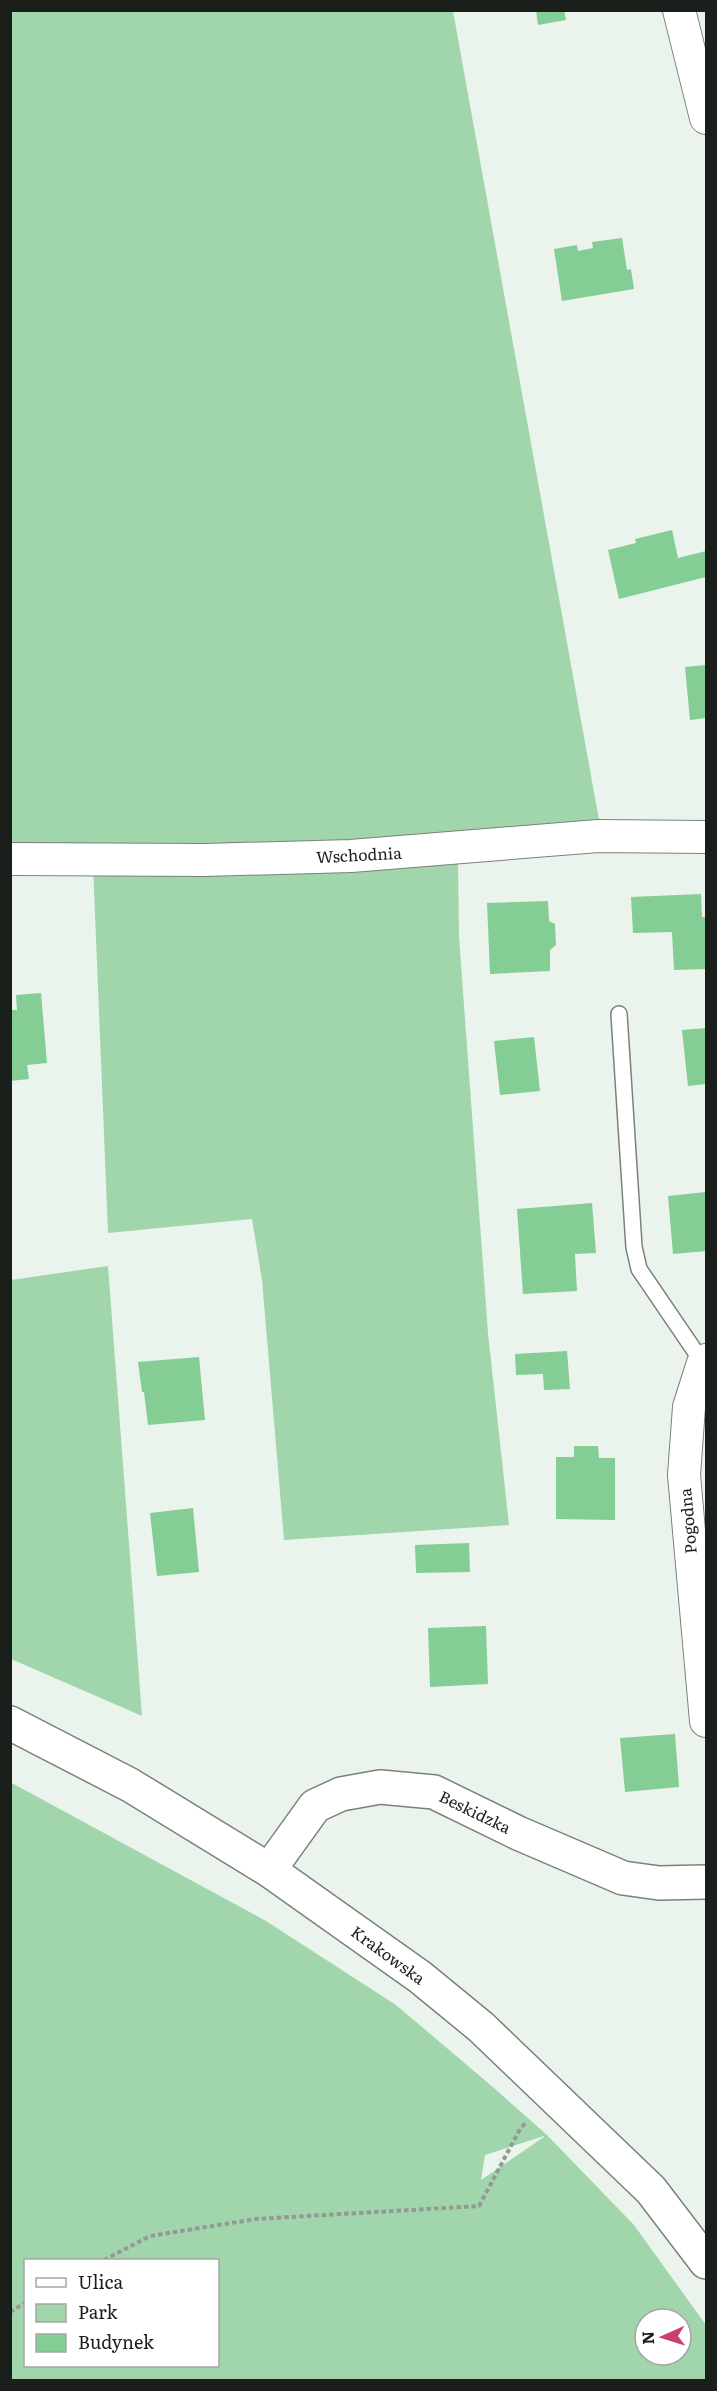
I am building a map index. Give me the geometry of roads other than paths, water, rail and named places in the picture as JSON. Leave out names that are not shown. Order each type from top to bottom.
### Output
[{"type":"main road","name":"Krakowska","points":[[10,1723],[130,1785],[269,1870],[420,1977],[481,2027],[651,2190],[706,2262]]},
{"type":"main road","name":"Beskidzka","points":[[269,1870],[315,1806],[341,1794],[380,1787],[434,1791],[528,1838],[623,1878],[659,1883],[706,1882]]},
{"type":"street","points":[[679,10],[706,118]]},
{"type":"street","name":"Wschodnia","points":[[10,859],[204,860],[317,857],[443,850],[598,836],[706,837]]},
{"type":"street","name":"Pogodna","points":[[705,1361],[689,1407],[684,1475],[706,1721]]},
{"type":"lane","points":[[619,1014],[634,1247],[639,1269],[705,1361]]}]
